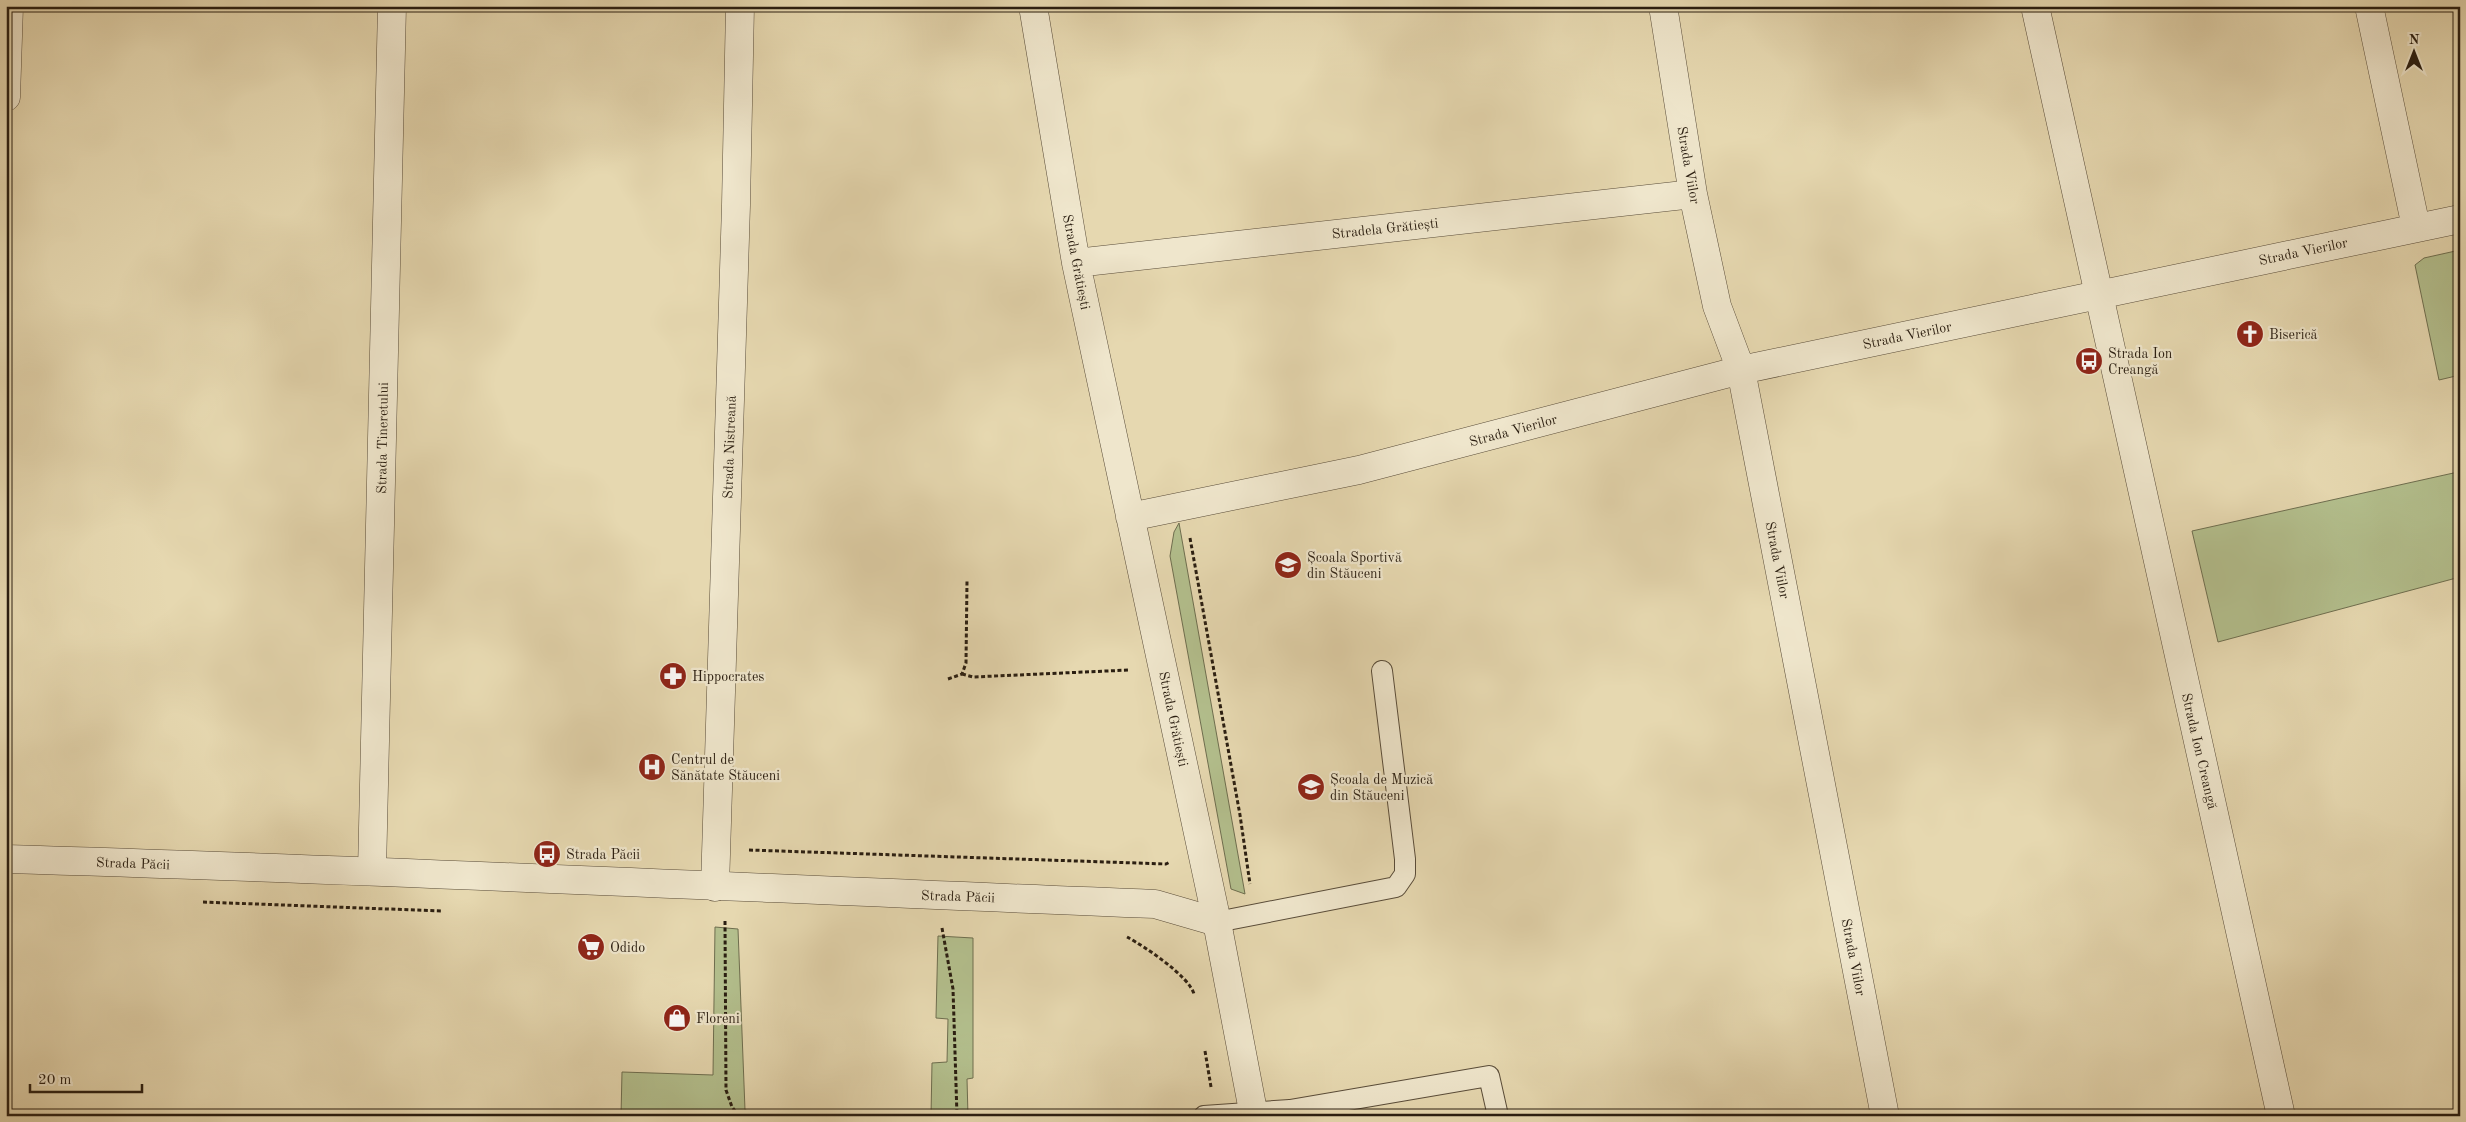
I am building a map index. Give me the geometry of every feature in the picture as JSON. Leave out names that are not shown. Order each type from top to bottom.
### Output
[{"type":"street","points":[[6,97],[9,6]]},
{"type":"street","name":"Strada Tineretului","points":[[372,870],[392,6]]},
{"type":"street","name":"Strada Nistreană","points":[[714,887],[736,215],[740,6]]},
{"type":"street","name":"Strada Grătiești","points":[[1032,6],[1076,263],[1217,922],[1253,1114]]},
{"type":"street","name":"Strada Viilor","points":[[1663,6],[1693,194],[1717,306],[1741,370],[1885,1116]]},
{"type":"street","name":"Strada Ion Creangă","points":[[2035,6],[2097,296],[2281,1116]]},
{"type":"street","points":[[2369,6],[2416,227]]},
{"type":"street","name":"Stradela Grătiești","points":[[1076,263],[1693,194]]},
{"type":"street","name":"Strada Vierilor","points":[[1184,506],[1359,470],[1741,370],[2460,219]]},
{"type":"street","points":[[1130,517],[1184,506]]},
{"type":"street","name":"Strada Păcii","points":[[6,859],[372,870],[714,887],[1155,904],[1217,922]]},
{"type":"lane","points":[[1217,922],[1396,887],[1404,874],[1404,859],[1382,671]]},
{"type":"lane","points":[[1209,1115],[1253,1114],[1290,1110],[1489,1076],[1498,1116]]},
{"type":"path","points":[[1184,506],[1240,816],[1251,890],[1252,915]]},
{"type":"path","points":[[962,674],[966,664],[968,582]]},
{"type":"path","points":[[948,679],[962,674],[973,677],[1163,668]]},
{"type":"path","points":[[716,849],[1166,864],[1175,859]]},
{"type":"path","points":[[202,902],[447,911]]},
{"type":"path","points":[[734,921],[724,921],[726,1090],[732,1107],[740,1116]]},
{"type":"path","points":[[932,928],[952,928]]},
{"type":"path","points":[[942,928],[953,989],[957,1116]]},
{"type":"path","points":[[1118,933],[1136,942],[1170,967],[1193,989],[1195,996]]},
{"type":"path","points":[[1203,1041],[1209,1115]]},
{"type":"green space","points":[[2460,250],[2460,375],[2439,380],[2415,265],[2424,258]]},
{"type":"green space","points":[[2458,472],[2460,577],[2218,642],[2192,531]]},
{"type":"green space","points":[[1179,523],[1245,894],[1231,889],[1170,556],[1174,532]]},
{"type":"green space","points":[[715,927],[738,929],[745,1110],[776,1116],[621,1116],[622,1072],[713,1075]]},
{"type":"green space","points":[[938,936],[973,938],[973,1078],[967,1079],[968,1116],[931,1116],[932,1063],[947,1062],[948,1019],[936,1018]]},
{"type":"place","name":"Biserică","points":[[2250,334]]},
{"type":"place","name":"Strada Ion Creangă","points":[[2089,361]]},
{"type":"place","name":"Școala Sportivă din Stăuceni","points":[[1288,565]]},
{"type":"place","name":"Hippocrates","points":[[673,676]]},
{"type":"place","name":"Centrul de Sănătate Stăuceni","points":[[652,767]]},
{"type":"place","name":"Școala de Muzică din Stăuceni","points":[[1311,787]]},
{"type":"place","name":"Strada Păcii","points":[[547,854]]},
{"type":"place","name":"Odido","points":[[591,947]]},
{"type":"place","name":"Floreni","points":[[677,1018]]}]
